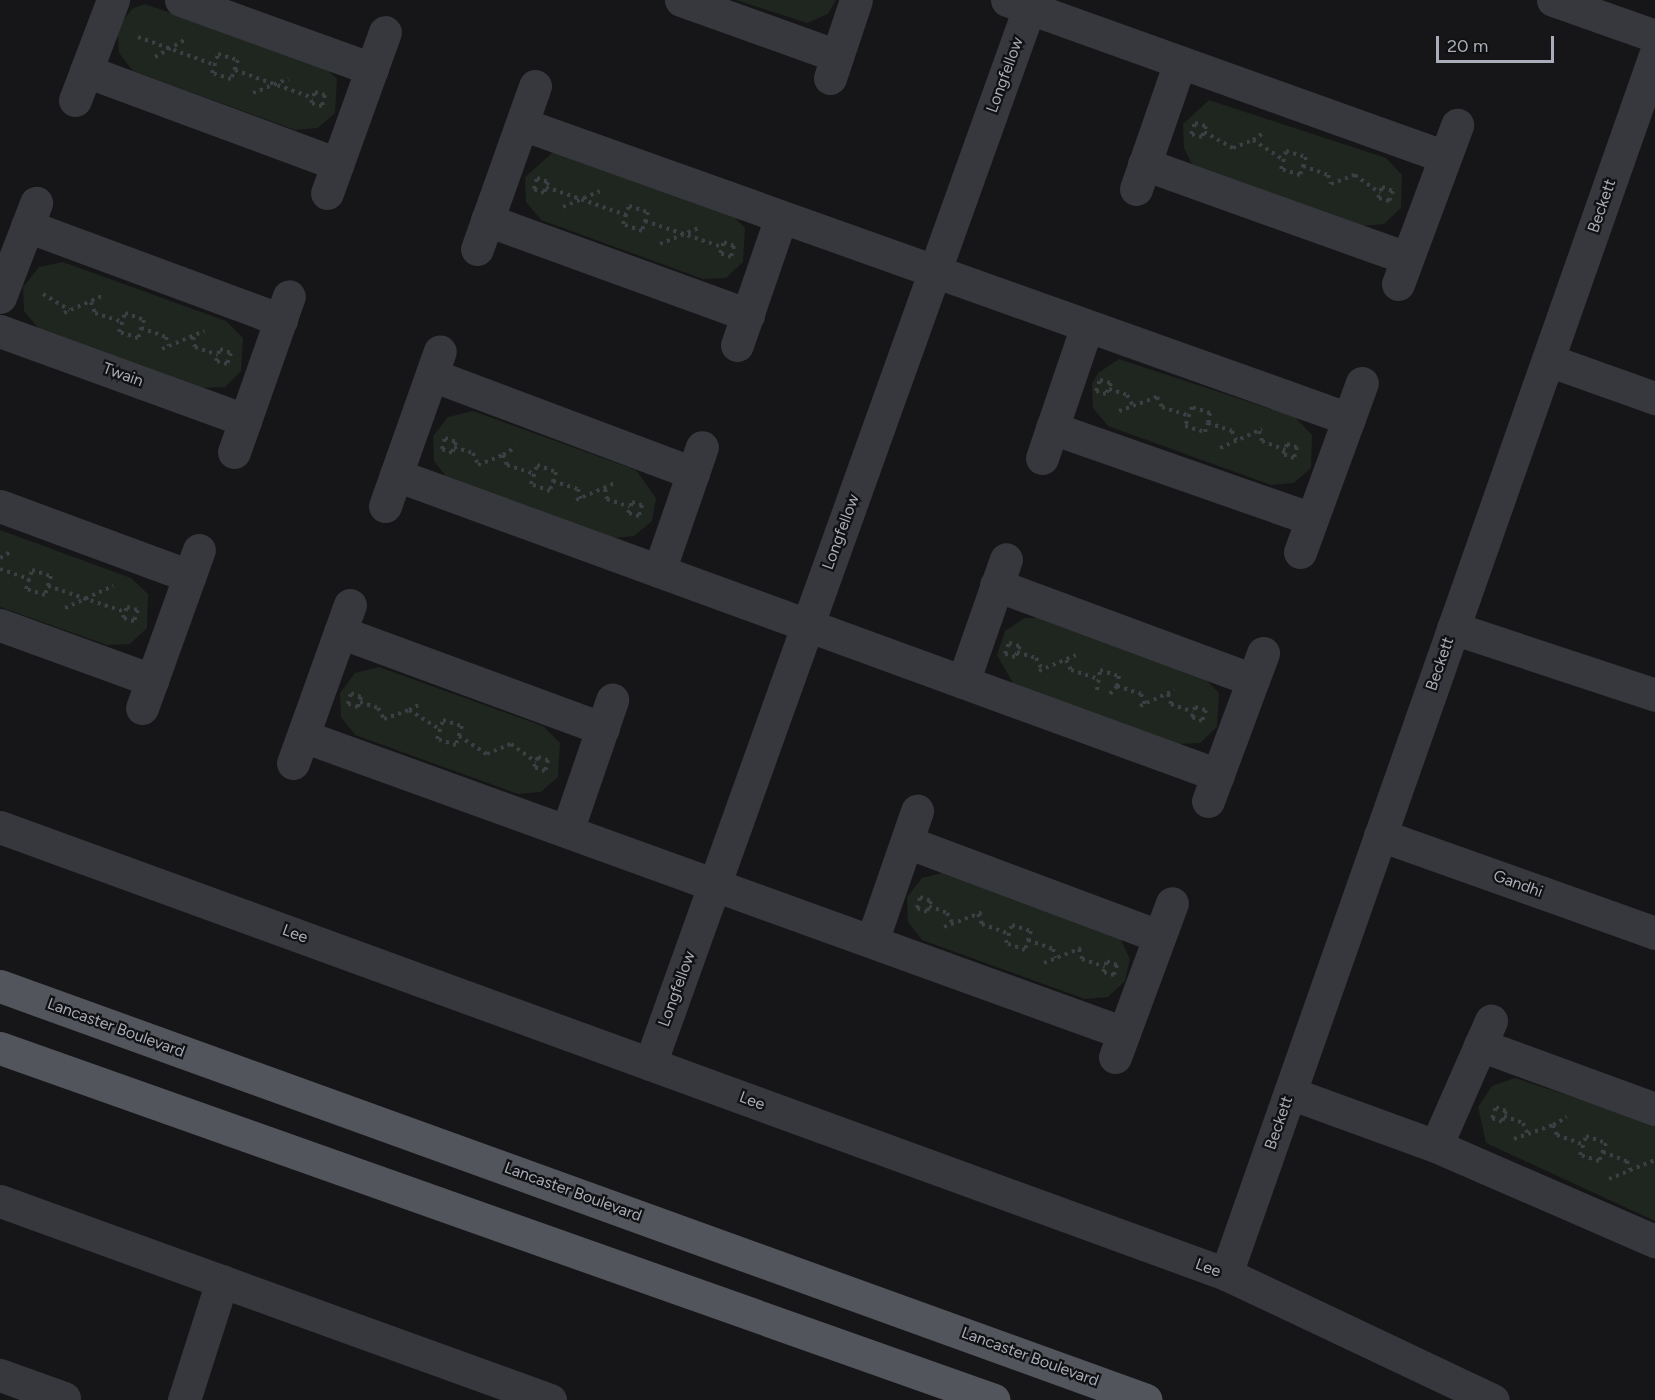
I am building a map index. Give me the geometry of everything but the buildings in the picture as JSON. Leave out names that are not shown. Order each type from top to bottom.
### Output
[{"type":"main road","name":"Lancaster Boulevard","points":[[0,986],[1146,1400]]},
{"type":"main road","points":[[0,1048],[994,1400]]},
{"type":"street","points":[[113,0],[91,84],[210,117],[332,179],[385,32]]},
{"type":"street","points":[[181,0],[372,69]]},
{"type":"street","points":[[681,0],[833,67],[856,0]]},
{"type":"street","points":[[1553,0],[1655,36]]},
{"type":"street","points":[[1022,3],[1445,157]]},
{"type":"street","name":"Longfellow","points":[[650,1064],[935,271],[1022,3]]},
{"type":"street","name":"Beckett","points":[[1226,1274],[1655,55]]},
{"type":"street","points":[[1180,62],[1140,177],[1403,271],[1456,125]]},
{"type":"street","points":[[535,86],[482,234],[522,232],[614,267],[742,330],[782,217]]},
{"type":"street","points":[[522,124],[1349,419]]},
{"type":"street","points":[[0,297],[31,215],[149,271],[247,307],[285,308],[234,452]]},
{"type":"street","points":[[1042,458],[1088,326]]},
{"type":"street","name":"Twain","points":[[9,334],[246,420]]},
{"type":"street","points":[[1548,360],[1655,398]]},
{"type":"street","points":[[385,506],[436,363],[654,458],[697,460],[658,571]]},
{"type":"street","points":[[1300,552],[1362,383]]},
{"type":"street","points":[[1052,428],[1312,519]]},
{"type":"street","points":[[396,475],[807,626],[1096,730],[1213,788],[1258,666],[1211,664],[1122,632],[1001,572],[963,682]]},
{"type":"street","points":[[0,506],[152,562],[194,563],[147,694],[9,628]]},
{"type":"street","points":[[567,831],[608,715],[345,618],[298,749],[567,831],[715,884],[1000,988],[1119,1045],[1172,903]]},
{"type":"street","points":[[1453,628],[1655,695]]},
{"type":"street","points":[[872,941],[917,811]]},
{"type":"street","name":"Lee","points":[[0,827],[1226,1274],[1492,1400]]},
{"type":"street","name":"Gandhi","points":[[1380,835],[1655,933]]},
{"type":"street","points":[[907,842],[1159,936]]},
{"type":"street","points":[[1436,1146],[1485,1033],[1655,1109]]},
{"type":"street","points":[[1290,1093],[1436,1146],[1655,1241]]},
{"type":"street","points":[[0,1201],[222,1281],[509,1393],[550,1400]]},
{"type":"street","points":[[184,1400],[222,1281]]},
{"type":"street","points":[[13,1386],[64,1398]]},
{"type":"path","points":[[91,84],[236,20]]},
{"type":"path","points":[[137,37],[215,65]]},
{"type":"path","points":[[218,54],[238,60],[235,70],[231,79],[212,73],[218,54]]},
{"type":"path","points":[[210,117],[229,102],[275,84],[330,54]]},
{"type":"path","points":[[235,70],[313,98]]},
{"type":"path","points":[[1204,132],[1233,148],[1252,140],[1284,160]]},
{"type":"path","points":[[1287,151],[1306,157],[1303,166],[1300,176],[1281,169],[1287,151]]},
{"type":"path","points":[[1303,166],[1328,175],[1331,184],[1355,175],[1380,192]]},
{"type":"path","points":[[522,232],[539,217],[583,200],[642,167]]},
{"type":"path","points":[[546,188],[626,215]]},
{"type":"path","points":[[614,267],[747,204]]},
{"type":"path","points":[[629,206],[648,212],[645,221],[642,231],[623,224],[629,206]]},
{"type":"path","points":[[645,221],[722,248]]},
{"type":"path","points":[[9,334],[91,302],[149,271]]},
{"type":"path","points":[[43,294],[70,310]]},
{"type":"path","points":[[91,302],[95,313],[122,322]]},
{"type":"path","points":[[114,372],[193,337],[247,307]]},
{"type":"path","points":[[125,313],[144,320],[141,328],[138,338],[119,332],[125,313]]},
{"type":"path","points":[[141,328],[166,337],[169,346]]},
{"type":"path","points":[[193,337],[195,347],[218,355]]},
{"type":"path","points":[[1109,389],[1127,395],[1133,406],[1157,397],[1161,407],[1189,416]]},
{"type":"path","points":[[1171,470],[1259,431],[1308,404]]},
{"type":"path","points":[[1192,407],[1210,413],[1208,423],[1204,432],[1185,426],[1192,407]]},
{"type":"path","points":[[1208,423],[1232,431],[1236,440]]},
{"type":"path","points":[[1259,431],[1262,441],[1285,450]]},
{"type":"path","points":[[454,447],[472,453],[478,465],[503,455],[507,465],[534,474]]},
{"type":"path","points":[[534,525],[581,499],[605,489],[654,458]]},
{"type":"path","points":[[537,465],[556,472],[553,481],[550,491],[531,484],[537,465]]},
{"type":"path","points":[[553,481],[578,489],[581,499]]},
{"type":"path","points":[[605,489],[607,499],[630,507]]},
{"type":"path","points":[[9,628],[87,599],[152,562]]},
{"type":"path","points":[[0,569],[29,579]]},
{"type":"path","points":[[32,570],[51,576],[48,586],[45,595],[26,589],[32,570]]},
{"type":"path","points":[[48,586],[125,612]]},
{"type":"path","points":[[993,693],[1122,632]]},
{"type":"path","points":[[1017,652],[1036,658],[1042,669]]},
{"type":"path","points":[[1066,660],[1071,670],[1098,679]]},
{"type":"path","points":[[1096,730],[1168,694],[1211,664]]},
{"type":"path","points":[[1100,670],[1119,676],[1117,686],[1113,695],[1094,689],[1100,670]]},
{"type":"path","points":[[1117,686],[1142,694],[1145,704]]},
{"type":"path","points":[[1168,694],[1171,704],[1194,712]]},
{"type":"path","points":[[360,702],[378,708],[384,719],[409,710],[440,729]]},
{"type":"path","points":[[442,720],[462,726],[459,736],[456,745],[437,739],[442,720]]},
{"type":"path","points":[[459,736],[487,754],[511,744],[536,762]]},
{"type":"path","points":[[903,953],[953,924],[978,914],[1028,888]]},
{"type":"path","points":[[929,906],[947,913],[953,924]]},
{"type":"path","points":[[978,914],[982,924],[1009,934]]},
{"type":"path","points":[[1000,988],[1056,958],[1079,949],[1123,923]]},
{"type":"path","points":[[1012,925],[1031,931],[1028,940],[1025,950],[1006,943],[1012,925]]},
{"type":"path","points":[[1028,940],[1053,949],[1056,958]]},
{"type":"path","points":[[1079,949],[1082,959],[1105,967]]},
{"type":"path","points":[[1504,1116],[1523,1123],[1528,1134],[1553,1125],[1557,1135],[1584,1145]]},
{"type":"path","points":[[1586,1136],[1606,1143],[1603,1152],[1599,1161],[1580,1155],[1586,1136]]},
{"type":"path","points":[[1603,1152],[1627,1161],[1631,1170]]},
{"type":"shaded area","points":[[736,0],[836,0],[828,14],[807,23]]},
{"type":"shaded area","points":[[144,4],[320,62],[337,79],[335,113],[318,128],[295,130],[133,71],[119,53],[117,28],[132,9]]},
{"type":"shaded area","points":[[1209,100],[1386,158],[1402,175],[1401,208],[1384,224],[1361,226],[1192,164],[1184,148],[1183,124]]},
{"type":"shaded area","points":[[552,153],[565,153],[728,211],[745,228],[743,262],[726,278],[703,279],[541,220],[526,202],[525,177]]},
{"type":"shaded area","points":[[63,262],[226,321],[243,338],[241,371],[225,387],[201,388],[39,329],[24,311],[23,287],[39,267]]},
{"type":"shaded area","points":[[1119,359],[1295,417],[1312,435],[1311,468],[1294,483],[1271,485],[1108,426],[1093,408],[1092,384],[1098,373]]},
{"type":"shaded area","points":[[473,411],[636,470],[656,498],[652,521],[634,536],[612,538],[448,479],[434,461],[433,436],[448,417]]},
{"type":"shaded area","points":[[0,530],[131,578],[148,594],[147,628],[130,644],[107,645],[0,607]]},
{"type":"shaded area","points":[[1025,618],[1039,618],[1202,676],[1219,693],[1217,727],[1200,743],[1177,744],[1014,685],[997,655],[1005,631]]},
{"type":"shaded area","points":[[379,667],[543,726],[560,743],[558,777],[541,792],[518,794],[355,735],[341,717],[340,693],[355,673]]},
{"type":"shaded area","points":[[946,872],[1120,938],[1130,959],[1125,981],[1108,997],[1085,999],[922,940],[908,922],[907,897],[922,878]]},
{"type":"shaded area","points":[[1515,1078],[1655,1124],[1655,1221],[1486,1143],[1478,1107],[1492,1086]]}]
